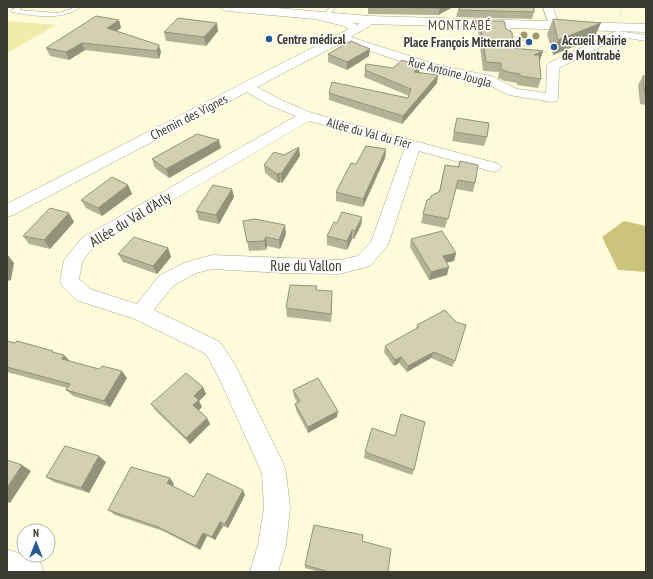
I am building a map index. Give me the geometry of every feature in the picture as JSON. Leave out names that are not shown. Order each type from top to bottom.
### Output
[{"type":"main road","points":[[226,7],[310,15],[329,10],[369,20],[646,28]]},
{"type":"street","points":[[548,7],[554,26]]},
{"type":"street","points":[[310,15],[348,24],[357,29]]},
{"type":"street","name":"Chemin des Vignes","points":[[7,211],[344,39],[369,20]]},
{"type":"street","name":"Rue Antoine Jougla","points":[[344,39],[431,67],[487,79],[514,92],[552,98],[553,66],[618,34],[646,38]]},
{"type":"street","name":"Allée du Val du Fier","points":[[248,87],[274,102],[307,116],[494,167]]},
{"type":"street","name":"Allée du Val d'Arly","points":[[264,572],[272,545],[277,508],[274,472],[227,372],[213,348],[141,313],[83,295],[69,280],[73,260],[88,242],[307,116]]},
{"type":"street","name":"Rue du Vallon","points":[[141,313],[166,281],[190,268],[212,262],[283,266],[340,267],[364,261],[379,245],[413,146]]},
{"type":"street","points":[[7,563],[30,572]]},
{"type":"lane","points":[[20,7],[14,10],[57,15],[64,14],[77,7]]},
{"type":"lane","points":[[505,24],[507,36],[528,45]]},
{"type":"path","points":[[528,45],[548,53]]},
{"type":"shaded area","points":[[7,21],[56,25],[7,53]]},
{"type":"shaded area","points":[[624,221],[646,226],[646,272],[618,270],[602,237]]},
{"type":"building","points":[[368,7],[442,7],[440,8]]},
{"type":"building","points":[[461,7],[534,7],[534,12],[458,10]]},
{"type":"building","points":[[96,16],[119,20],[107,28],[159,45],[157,51],[82,43],[66,52],[46,48]]},
{"type":"building","points":[[178,18],[217,23],[204,37],[164,32]]},
{"type":"building","points":[[553,19],[601,23],[558,40]]},
{"type":"building","points":[[480,21],[504,21],[506,29],[512,32],[513,48],[543,51],[534,55],[539,55],[541,79],[520,76],[520,74],[508,72],[501,69],[501,63],[486,62]]},
{"type":"building","points":[[351,41],[370,49],[347,62],[328,54]]},
{"type":"building","points":[[402,60],[420,66],[414,72],[438,75],[403,116],[329,93],[332,82],[408,98],[411,89],[365,70],[366,64],[393,68]]},
{"type":"building","points":[[643,76],[646,76],[646,95],[645,95]]},
{"type":"building","points":[[457,118],[489,123],[487,137],[454,132]]},
{"type":"building","points":[[197,134],[219,140],[166,169],[152,159]]},
{"type":"building","points":[[366,146],[386,149],[363,199],[336,192],[351,163],[356,164]]},
{"type":"building","points":[[299,147],[281,174],[277,174],[264,165],[274,152],[284,155]]},
{"type":"building","points":[[460,161],[478,165],[475,183],[458,180],[448,219],[423,214],[427,200],[440,191],[445,165],[459,167]]},
{"type":"building","points":[[112,177],[128,185],[98,208],[81,200]]},
{"type":"building","points":[[213,185],[232,189],[216,215],[196,211]]},
{"type":"building","points":[[50,208],[69,213],[44,240],[23,236]]},
{"type":"building","points":[[342,212],[362,217],[355,231],[352,230],[347,241],[327,236],[334,222],[337,223]]},
{"type":"building","points":[[255,219],[285,225],[279,240],[266,237],[264,241],[247,242],[243,221]]},
{"type":"building","points":[[442,231],[456,253],[443,256],[449,267],[431,272],[411,239]]},
{"type":"building","points":[[134,237],[168,248],[153,266],[118,254]]},
{"type":"building","points":[[290,285],[317,286],[316,290],[332,291],[331,314],[286,308]]},
{"type":"building","points":[[445,310],[456,322],[466,325],[455,361],[434,352],[408,366],[401,357],[395,360],[385,346],[419,327],[417,325]]},
{"type":"building","points":[[7,341],[15,343],[17,341],[53,351],[52,352],[64,355],[62,359],[99,369],[102,366],[122,371],[104,401],[66,390],[70,384],[7,367]]},
{"type":"building","points":[[186,373],[203,387],[194,396],[199,400],[193,405],[207,418],[186,438],[151,404]]},
{"type":"building","points":[[318,378],[338,411],[308,427],[295,404],[300,401],[293,390]]},
{"type":"building","points":[[401,414],[425,422],[414,470],[365,452],[372,428],[395,436]]},
{"type":"building","points":[[65,446],[99,456],[81,488],[46,477]]},
{"type":"building","points":[[7,460],[22,465],[7,488]]},
{"type":"building","points":[[131,467],[170,478],[167,483],[194,497],[207,473],[243,490],[225,524],[220,522],[212,537],[203,533],[196,546],[158,527],[108,510]]},
{"type":"building","points":[[314,525],[363,535],[362,541],[391,549],[388,572],[329,572],[305,565]]},
{"type":"place","name":"Centre médical","points":[[269,39]]},
{"type":"place","name":"Place François Mitterrand","points":[[529,42]]},
{"type":"place","name":"Accueil Mairie de Montrabé","points":[[554,47]]},
{"type":"district","name":"MONTRABÉ","points":[[460,25]]}]
